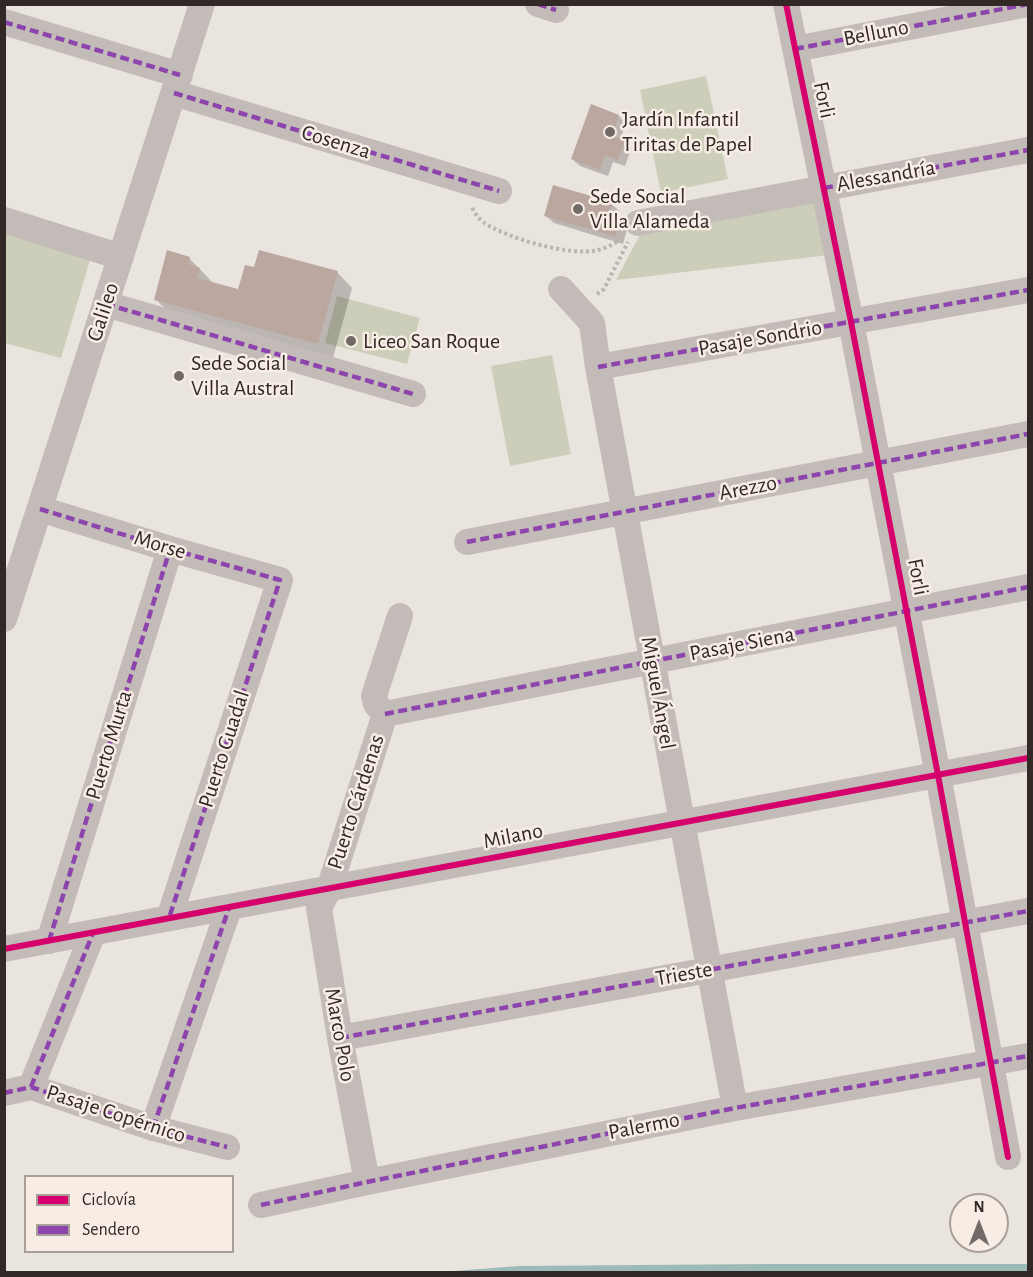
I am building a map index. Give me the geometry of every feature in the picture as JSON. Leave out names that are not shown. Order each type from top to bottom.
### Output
[{"type":"street","name":"Galileo","points":[[4,619],[10,580],[40,509],[202,4]]},
{"type":"street","name":"Forli","points":[[786,4],[851,322],[966,922],[1008,1157]]},
{"type":"street","name":"Belluno","points":[[795,49],[1028,4]]},
{"type":"street","name":"Cosenza","points":[[4,22],[177,84],[499,191]]},
{"type":"street","name":"Alessandría","points":[[638,223],[1029,150]]},
{"type":"street","points":[[4,220],[121,257]]},
{"type":"street","name":"Miguel Ángel","points":[[561,289],[592,322],[598,367],[735,1108]]},
{"type":"street","name":"Pasaje Sondrio","points":[[598,367],[1029,290]]},
{"type":"street","points":[[106,304],[413,394]]},
{"type":"street","name":"Arezzo","points":[[467,542],[1029,434]]},
{"type":"street","name":"Morse","points":[[40,509],[280,580]]},
{"type":"street","name":"Puerto Murta","points":[[49,941],[170,549]]},
{"type":"street","name":"Puerto Guadal","points":[[169,918],[280,580]]},
{"type":"street","name":"Pasaje Siena","points":[[385,714],[1029,587]]},
{"type":"street","name":"Puerto Cárdenas","points":[[329,889],[385,714],[376,704],[374,696],[400,616]]},
{"type":"street","name":"Milano","points":[[4,949],[1029,758]]},
{"type":"street","name":"Marco Polo","points":[[329,889],[319,908],[367,1182]]},
{"type":"street","points":[[153,1128],[229,908]]},
{"type":"street","name":"Trieste","points":[[340,1038],[1029,911]]},
{"type":"street","points":[[31,1087],[93,933]]},
{"type":"street","name":"Palermo","points":[[261,1205],[735,1108],[1029,1056]]},
{"type":"street","name":"Pasaje Copérnico","points":[[4,1093],[31,1087],[153,1128],[227,1147]]},
{"type":"path","points":[[471,183],[471,204],[475,214],[482,221],[533,244],[566,250],[596,251],[616,243],[638,223]]},
{"type":"path","points":[[580,309],[604,289],[638,223]]},
{"type":"green space","points":[[706,76],[728,179],[661,193],[640,90]]},
{"type":"green space","points":[[818,196],[830,255],[616,280],[643,229]]},
{"type":"green space","points":[[4,231],[90,260],[61,358],[5,343]]},
{"type":"green space","points":[[337,296],[420,318],[407,364],[325,343]]},
{"type":"green space","points":[[552,355],[571,454],[510,466],[491,366]]},
{"type":"water","points":[[1028,1264],[1028,1272],[441,1272],[519,1266]]},
{"type":"building","points":[[591,104],[619,115],[612,136],[625,140],[618,160],[605,155],[600,170],[571,159]]},
{"type":"building","name":"Sede Social Villa Alameda","points":[[553,185],[612,202],[608,218],[620,221],[616,237],[544,216]]},
{"type":"building","points":[[167,250],[190,257],[188,264],[200,268],[197,278],[238,289],[245,265],[254,267],[259,250],[338,271],[318,344],[154,300]]},
{"type":"marked path","points":[[538,4],[556,10]]},
{"type":"marked path","points":[[795,49],[1028,4]]},
{"type":"marked path","points":[[4,22],[180,75]]},
{"type":"marked path","points":[[174,93],[499,191]]},
{"type":"marked path","points":[[824,188],[1028,150]]},
{"type":"marked path","points":[[598,367],[1028,290]]},
{"type":"marked path","points":[[106,304],[413,394]]},
{"type":"marked path","points":[[467,542],[1028,434]]},
{"type":"marked path","points":[[40,509],[280,580],[169,918]]},
{"type":"marked path","points":[[49,941],[170,549]]},
{"type":"marked path","points":[[385,714],[1028,587]]},
{"type":"marked path","points":[[153,1128],[229,908]]},
{"type":"marked path","points":[[340,1038],[1028,911]]},
{"type":"marked path","points":[[31,1087],[93,933]]},
{"type":"marked path","points":[[261,1205],[735,1108],[1028,1056]]},
{"type":"marked path","points":[[4,1093],[31,1087],[153,1128],[227,1147]]},
{"type":"cycle path","points":[[786,4],[851,322],[1008,1157]]},
{"type":"cycle path","points":[[4,949],[1028,758]]},
{"type":"place","name":"Jardín Infantil Tiritas de Papel","points":[[610,132]]},
{"type":"place","name":"Sede Social Villa Alameda","points":[[578,209]]},
{"type":"place","name":"Liceo San Roque","points":[[351,341]]},
{"type":"place","name":"Sede Social Villa Austral","points":[[179,376]]}]
